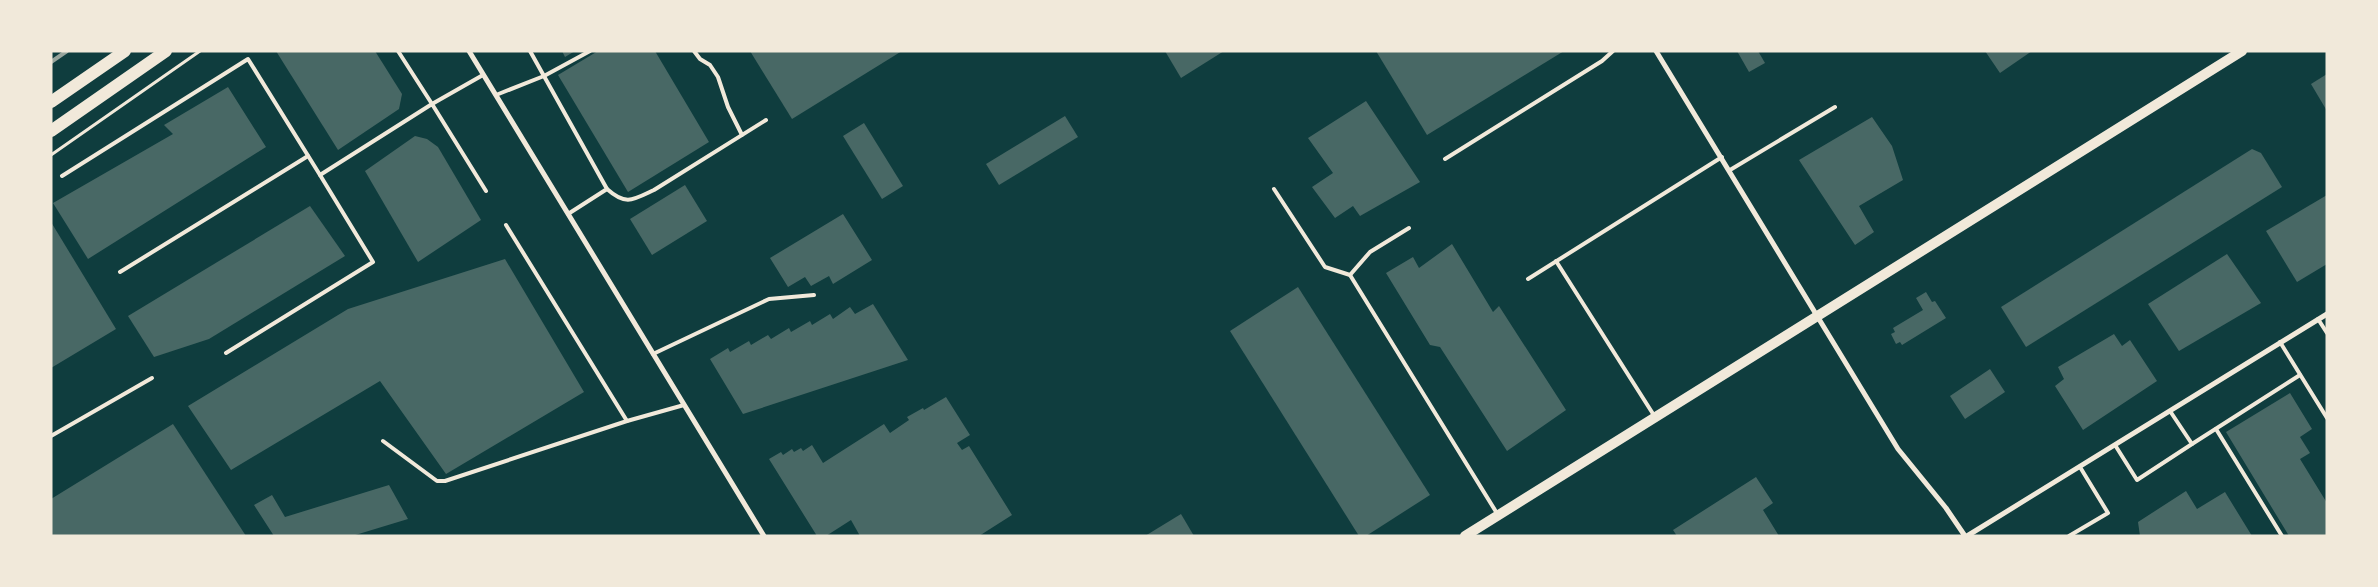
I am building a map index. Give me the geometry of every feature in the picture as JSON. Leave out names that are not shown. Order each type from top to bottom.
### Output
[{"type":"main road","points":[[51,102],[124,51]]},
{"type":"main road","points":[[51,131],[166,51]]},
{"type":"main road","points":[[1465,536],[2242,51]]},
{"type":"street","points":[[469,51],[764,536]]},
{"type":"street","points":[[1656,51],[1818,314],[1898,449],[1966,536],[2327,314]]},
{"type":"lane","points":[[398,51],[486,191]]},
{"type":"lane","points":[[530,51],[607,189],[618,199],[627,201],[654,190],[766,120]]},
{"type":"lane","points":[[496,96],[544,76],[590,51]]},
{"type":"lane","points":[[694,51],[700,59],[710,65],[718,77],[728,108],[742,135]]},
{"type":"lane","points":[[1446,159],[1602,61],[1613,51]]},
{"type":"lane","points":[[62,176],[248,59],[373,262],[226,353]]},
{"type":"lane","points":[[320,175],[432,104],[483,75]]},
{"type":"lane","points":[[1730,170],[1835,107]]},
{"type":"lane","points":[[120,272],[308,156]]},
{"type":"lane","points":[[1528,279],[1722,157]]},
{"type":"lane","points":[[568,214],[607,189]]},
{"type":"lane","points":[[1274,190],[1325,267],[1350,274],[1498,515]]},
{"type":"lane","points":[[506,225],[627,421]]},
{"type":"lane","points":[[1350,274],[1370,252],[1409,228]]},
{"type":"lane","points":[[1556,261],[1655,417]]},
{"type":"lane","points":[[653,354],[769,299],[814,295]]},
{"type":"lane","points":[[2318,319],[2327,333]]},
{"type":"lane","points":[[2280,342],[2327,418]]},
{"type":"lane","points":[[2115,445],[2137,480],[2300,375]]},
{"type":"lane","points":[[51,436],[152,378]]},
{"type":"lane","points":[[383,441],[437,481],[445,481],[684,404]]},
{"type":"lane","points":[[2170,410],[2192,444]]},
{"type":"lane","points":[[2216,429],[2282,536]]},
{"type":"lane","points":[[2069,536],[2108,513],[2080,467]]},
{"type":"path","points":[[51,155],[200,51]]},
{"type":"building","points":[[276,51],[375,51],[402,94],[399,109],[338,150]]},
{"type":"building","points":[[562,51],[575,51],[565,57]]},
{"type":"building","points":[[598,51],[655,51],[709,142],[628,192],[558,75]]},
{"type":"building","points":[[750,51],[902,51],[792,119]]},
{"type":"building","points":[[1165,51],[1224,51],[1181,78]]},
{"type":"building","points":[[1376,51],[1564,51],[1427,135]]},
{"type":"building","points":[[1737,51],[1758,51],[1765,63],[1749,72]]},
{"type":"building","points":[[1985,51],[2032,51],[2000,73]]},
{"type":"building","points":[[2327,74],[2327,111],[2311,84]]},
{"type":"building","points":[[228,87],[266,147],[88,259],[53,203],[173,134],[164,125]]},
{"type":"building","points":[[1366,101],[1420,182],[1360,216],[1353,206],[1335,218],[1312,187],[1333,173],[1308,138]]},
{"type":"building","points":[[1065,116],[1078,137],[999,185],[986,164]]},
{"type":"building","points":[[1872,117],[1892,146],[1903,180],[1859,206],[1874,232],[1855,245],[1799,160]]},
{"type":"building","points":[[864,123],[903,186],[882,199],[843,136]]},
{"type":"building","points":[[415,136],[427,139],[438,147],[481,220],[418,262],[365,171]]},
{"type":"building","points":[[2252,149],[2261,153],[2282,187],[2026,347],[2001,307]]},
{"type":"building","points":[[685,185],[707,221],[652,255],[630,219]]},
{"type":"building","points":[[2327,195],[2327,264],[2297,282],[2266,231]]},
{"type":"building","points":[[310,206],[345,256],[209,339],[154,357],[128,316]]},
{"type":"building","points":[[843,214],[872,260],[833,284],[829,276],[811,286],[805,277],[788,287],[770,258]]},
{"type":"building","points":[[51,222],[116,329],[51,368]]},
{"type":"building","points":[[1452,244],[1493,312],[1499,306],[1566,410],[1507,451],[1440,347],[1430,345],[1386,273],[1413,257],[1419,268]]},
{"type":"building","points":[[2227,254],[2261,303],[2179,351],[2148,304]]},
{"type":"building","points":[[505,259],[584,392],[446,474],[380,381],[231,470],[188,406],[348,309]]},
{"type":"building","points":[[1298,287],[1430,495],[1366,536],[1359,536],[1230,331]]},
{"type":"building","points":[[1926,292],[1932,302],[1935,301],[1946,318],[1902,345],[1900,342],[1896,344],[1891,334],[1895,332],[1893,328],[1923,310],[1916,298]]},
{"type":"building","points":[[873,304],[908,360],[743,414],[710,359],[728,348],[730,352],[749,341],[751,345],[768,335],[771,339],[789,328],[791,332],[810,321],[812,325],[830,314],[833,319],[850,307],[855,314]]},
{"type":"building","points":[[2114,334],[2122,346],[2130,340],[2157,381],[2083,430],[2055,386],[2064,379],[2058,367]]},
{"type":"building","points":[[1990,369],[2005,392],[1965,419],[1950,396]]},
{"type":"building","points":[[2290,393],[2312,429],[2300,437],[2310,453],[2300,459],[2327,503],[2327,536],[2289,536],[2226,432]]},
{"type":"building","points":[[946,397],[970,435],[957,443],[962,450],[969,446],[1012,515],[979,536],[860,536],[851,520],[826,536],[817,536],[769,459],[781,452],[783,455],[792,449],[794,452],[801,448],[803,451],[812,445],[823,463],[884,424],[890,433],[909,420],[907,417],[923,408],[924,410]]},
{"type":"building","points":[[173,424],[246,536],[51,536],[51,499]]},
{"type":"building","points":[[1756,477],[1773,503],[1763,510],[1779,536],[1677,536],[1673,530]]},
{"type":"building","points":[[389,485],[408,519],[352,536],[274,536],[254,505],[272,495],[285,517]]},
{"type":"building","points":[[2186,491],[2197,509],[2225,492],[2252,536],[2140,536],[2138,522]]},
{"type":"building","points":[[1181,514],[1194,536],[1145,536]]},
{"type":"railway","points":[[51,62],[67,51]]}]
